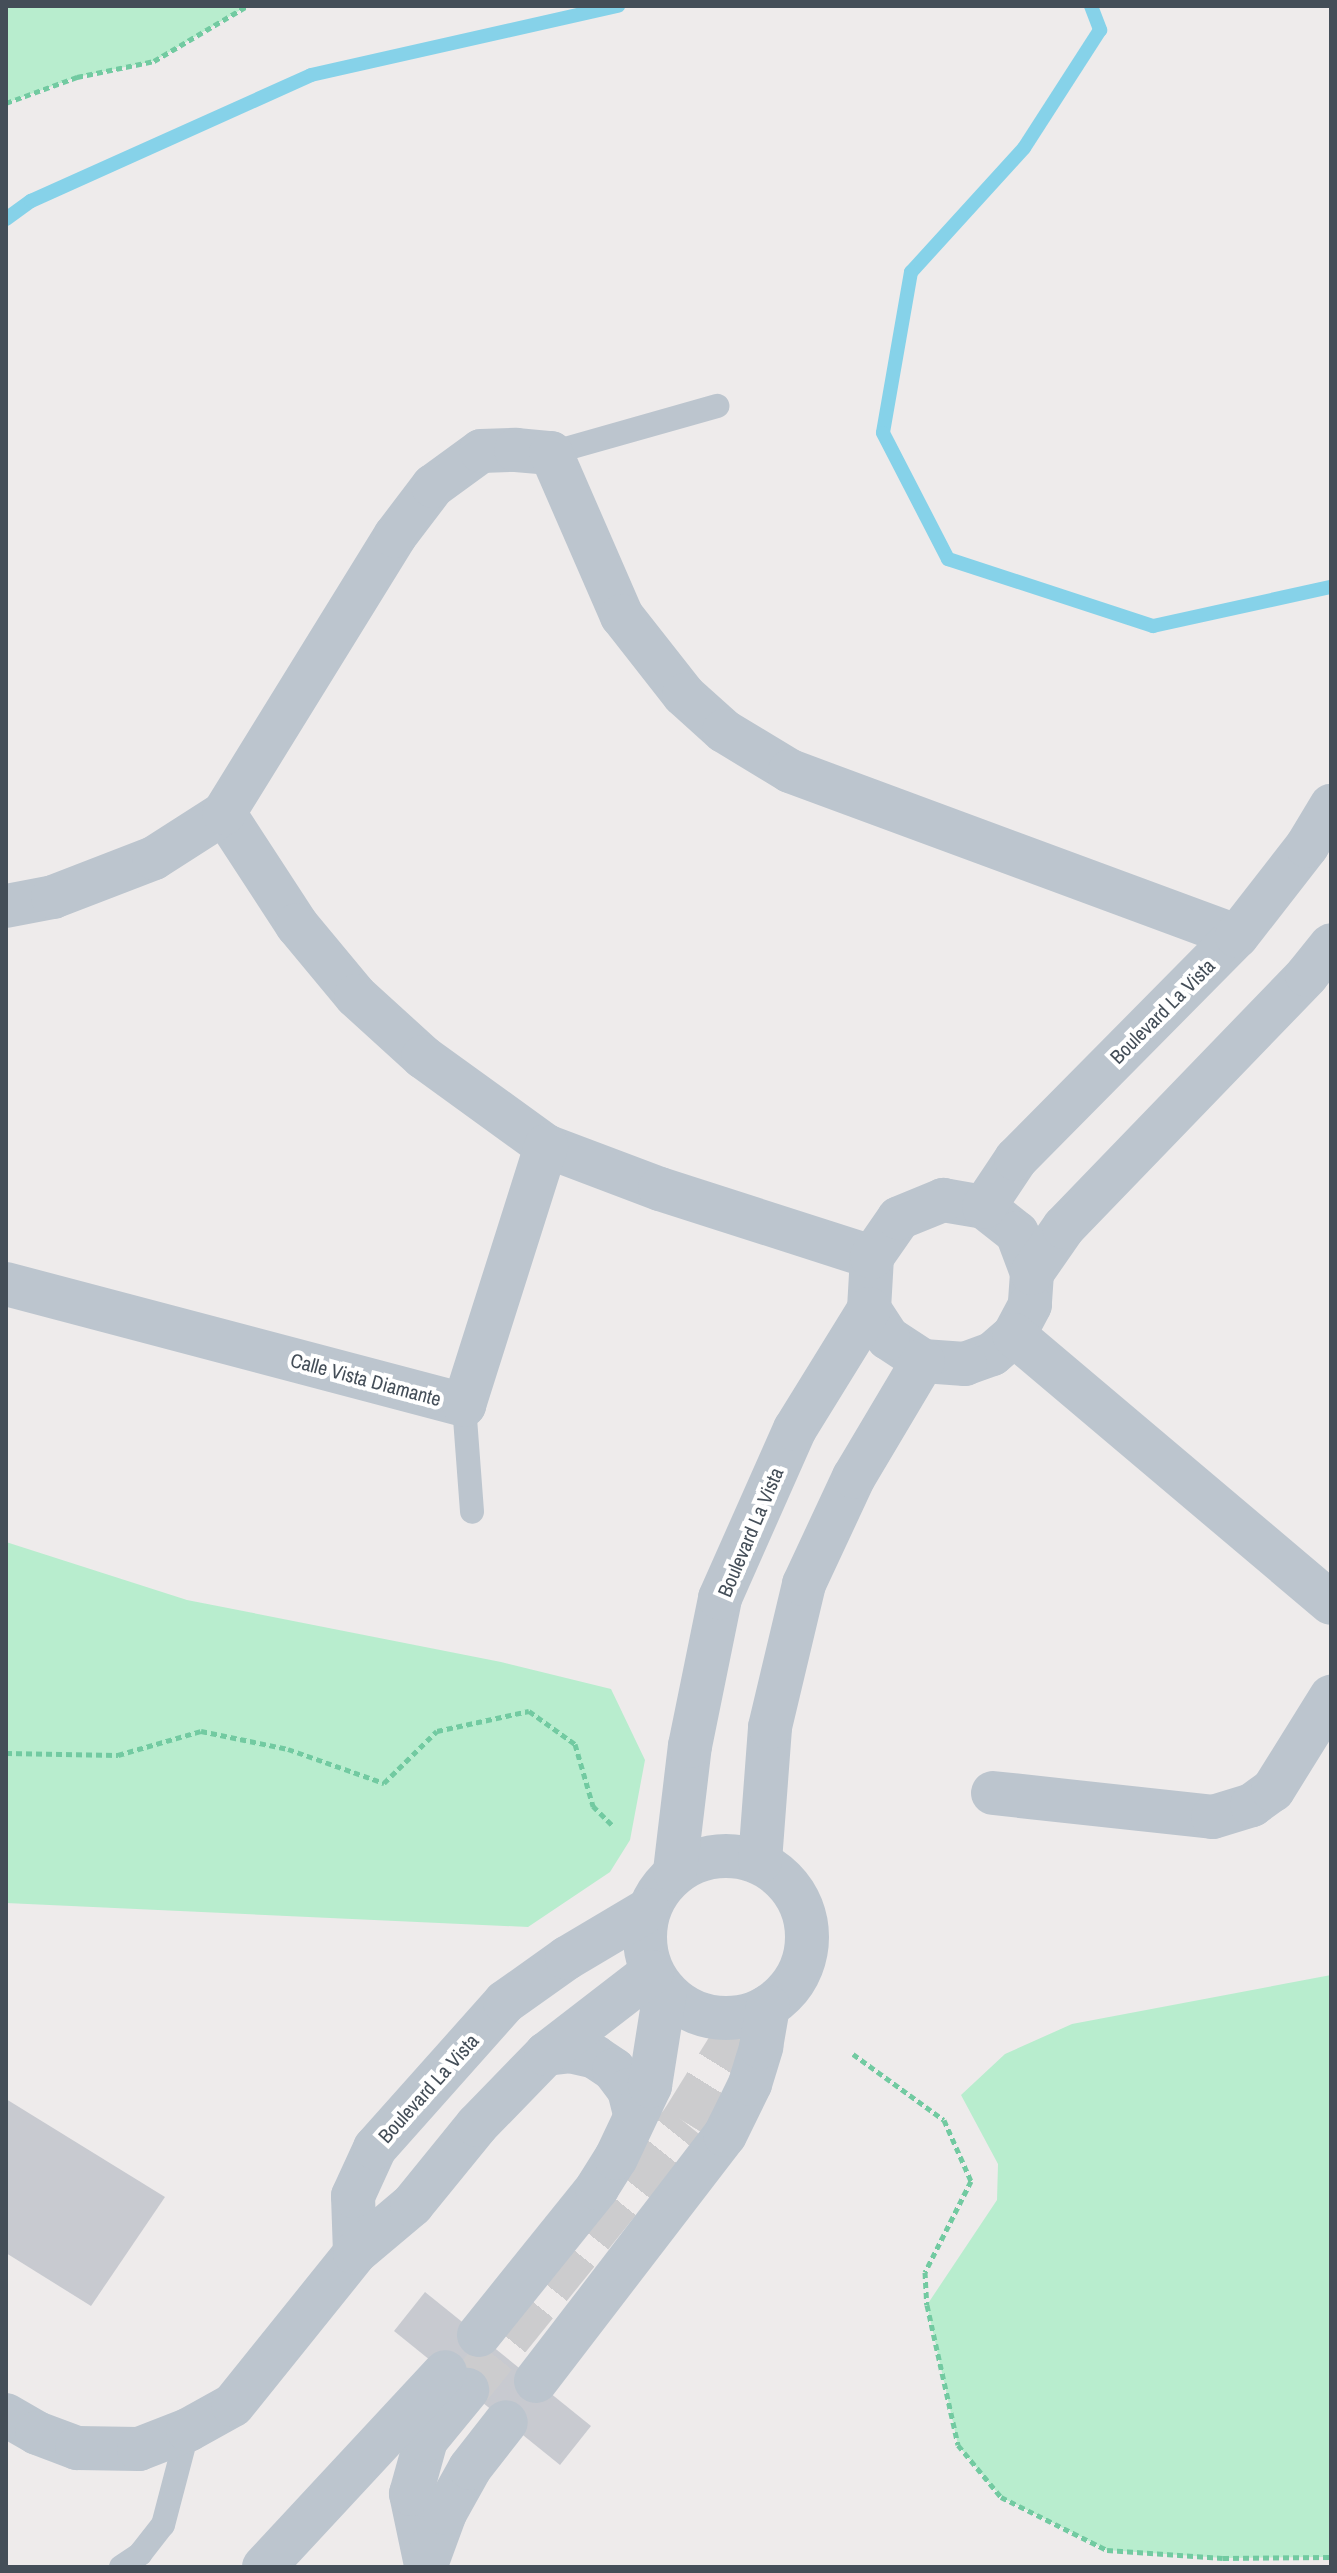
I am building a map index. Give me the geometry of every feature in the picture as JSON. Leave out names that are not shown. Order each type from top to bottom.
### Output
[{"type":"street","points":[[6,906],[53,897],[154,858],[224,813],[395,536],[433,486],[481,451],[551,453],[622,616],[684,695],[724,731],[790,771],[1237,936]]},
{"type":"street","name":"Boulevard La Vista","points":[[984,1207],[1016,1159],[1237,936],[1307,846],[1331,806]]},
{"type":"street","points":[[224,813],[297,925],[356,996],[423,1057],[546,1146],[660,1189],[872,1257]]},
{"type":"street","points":[[1032,1273],[1064,1227],[1307,975],[1331,945]]},
{"type":"street","name":"Calle Vista Diamante","points":[[6,1284],[464,1405],[546,1146]]},
{"type":"street","points":[[943,1200],[984,1207],[1017,1233],[1032,1273],[1030,1305],[1014,1335],[992,1354],[965,1364],[923,1361],[888,1338],[869,1309],[872,1257],[899,1218],[943,1200]]},
{"type":"street","name":"Boulevard La Vista","points":[[675,1871],[690,1746],[720,1598],[795,1429],[869,1309]]},
{"type":"street","points":[[1014,1335],[1331,1603]]},
{"type":"street","points":[[760,1861],[770,1727],[804,1584],[854,1477],[923,1361]]},
{"type":"street","points":[[993,1793],[1213,1817],[1252,1805],[1273,1790],[1331,1697]]},
{"type":"street","points":[[479,2335],[597,2188],[616,2158],[650,2086],[658,1982],[644,1941],[648,1910],[675,1871],[716,1854],[760,1861],[789,1883],[806,1914],[808,1949],[794,1983],[768,2007],[732,2019],[696,2013],[658,1982]]},
{"type":"street","name":"Boulevard La Vista","points":[[355,2253],[353,2196],[375,2148],[505,2002],[567,1958],[648,1910]]},
{"type":"street","points":[[6,2415],[37,2433],[77,2448],[139,2449],[188,2430],[233,2405],[355,2253],[412,2205],[477,2125],[546,2054],[658,1982]]},
{"type":"street","points":[[536,2381],[725,2135],[750,2084],[768,2007]]},
{"type":"street","points":[[546,2054],[570,2051],[595,2057],[614,2070],[629,2090],[635,2114]]},
{"type":"street","points":[[264,2567],[456,2381],[426,2440],[411,2494],[426,2566]]},
{"type":"street","points":[[426,2566],[451,2501],[470,2468],[506,2422]]},
{"type":"lane","points":[[551,453],[717,406]]},
{"type":"lane","points":[[464,1405],[472,1512]]},
{"type":"lane","points":[[121,2567],[140,2554],[163,2525],[188,2430]]},
{"type":"path","points":[[6,103],[77,77],[154,61],[247,6]]},
{"type":"path","points":[[6,1753],[118,1755],[201,1731],[288,1749],[384,1783],[437,1731],[529,1711],[575,1744],[593,1806],[613,1826]]},
{"type":"path","points":[[853,2054],[944,2120],[971,2181],[925,2272],[927,2305],[958,2445],[1001,2497],[1107,2550],[1223,2558],[1331,2557]]},
{"type":"green space","points":[[6,6],[247,6],[154,61],[77,77],[6,103]]},
{"type":"green space","points":[[6,1542],[187,1600],[501,1662],[611,1689],[645,1760],[630,1840],[610,1872],[528,1927],[6,1903]]},
{"type":"green space","points":[[1331,1975],[1331,2557],[1223,2558],[1107,2550],[1001,2497],[958,2445],[927,2305],[997,2200],[998,2164],[961,2095],[1005,2054],[1072,2024]]},
{"type":"building","points":[[6,2099],[165,2197],[91,2306],[6,2253]]},
{"type":"building","points":[[425,2292],[591,2426],[560,2465],[394,2331]]},
{"type":"waterway","points":[[6,219],[31,201],[311,75],[618,6]]},
{"type":"waterway","points":[[1091,6],[1100,30],[1024,148],[911,272],[883,433],[948,559],[1153,626],[1331,587]]},
{"type":"tunnel","points":[[467,2390],[683,2121],[750,2013]]}]
